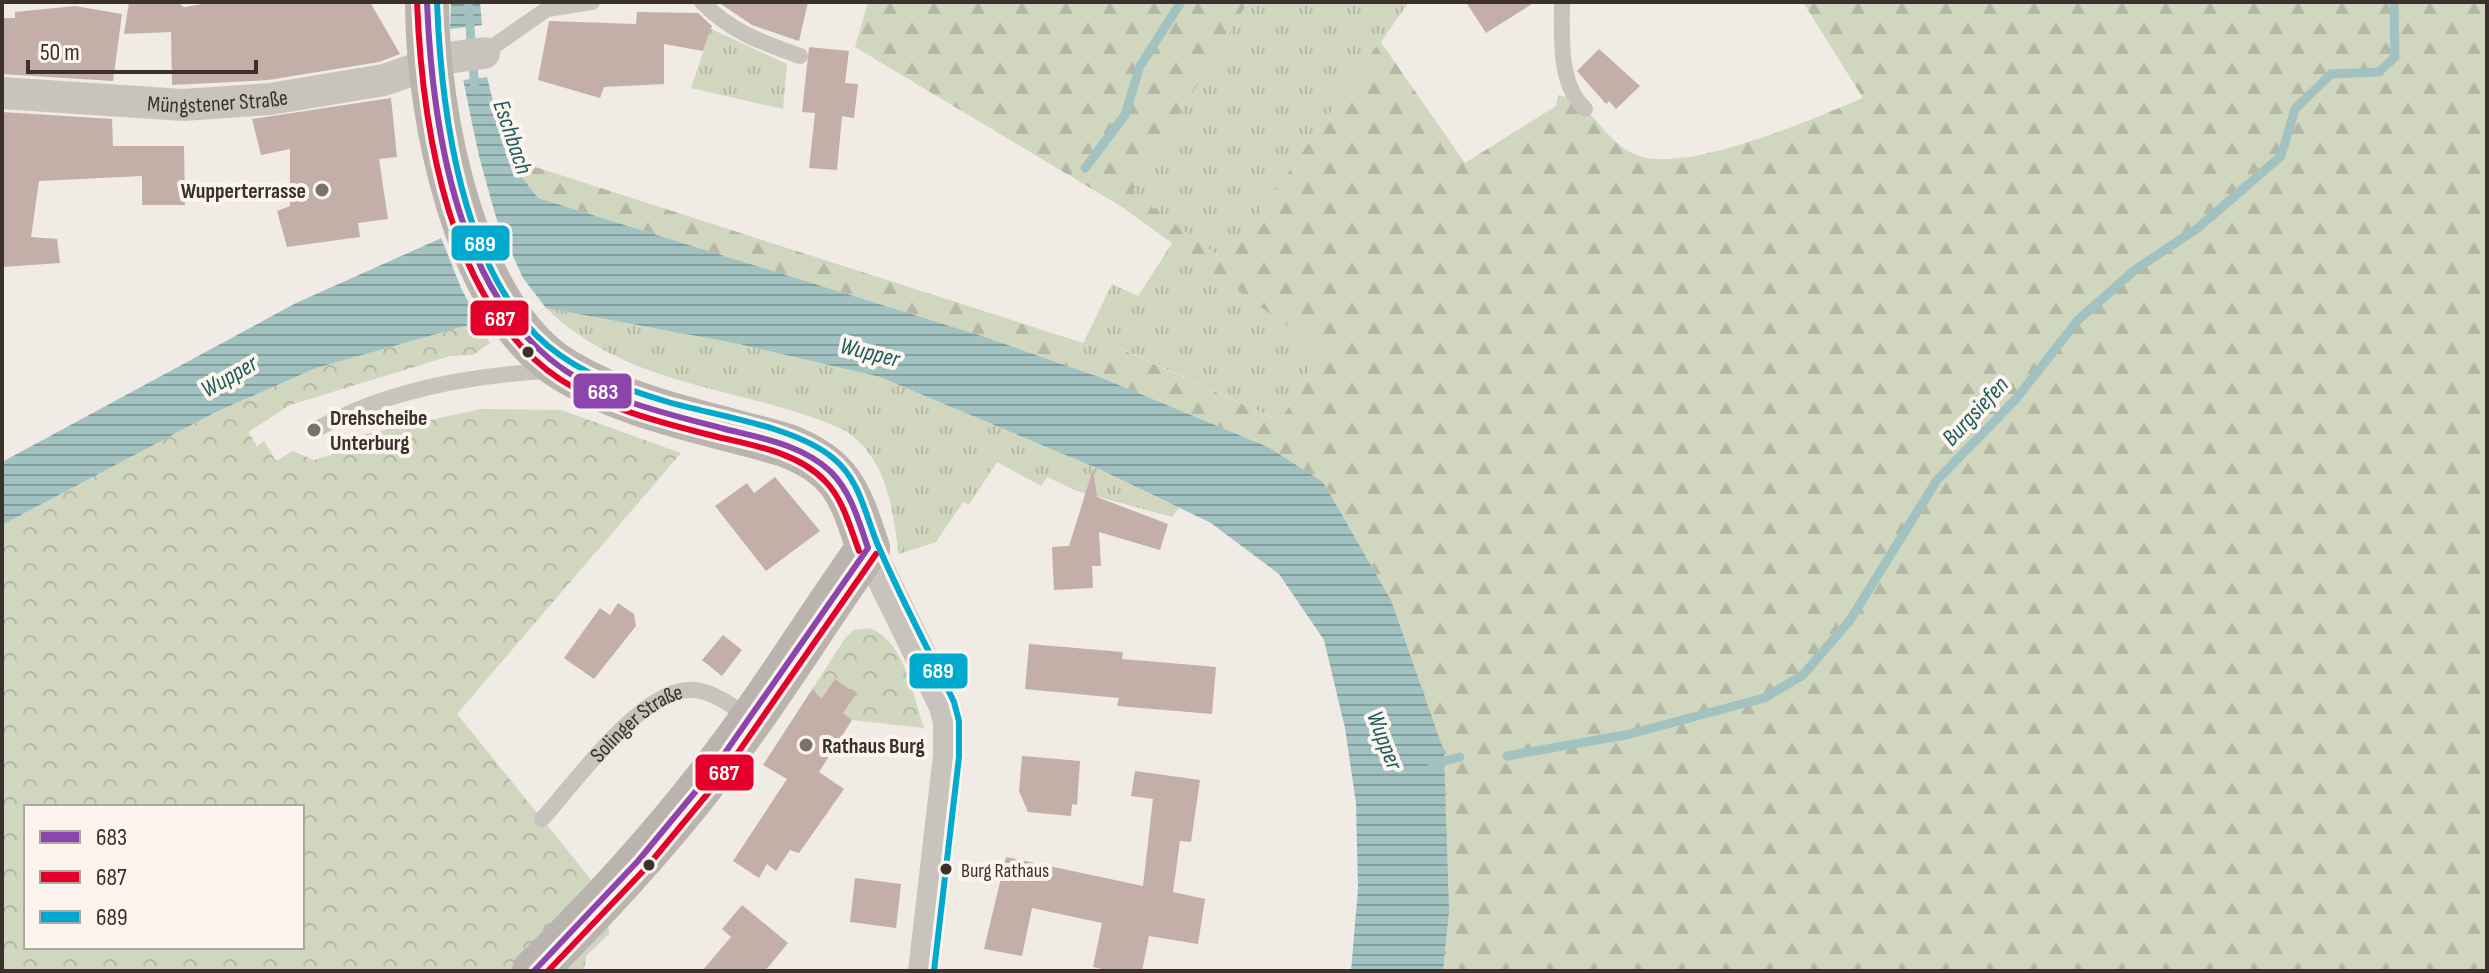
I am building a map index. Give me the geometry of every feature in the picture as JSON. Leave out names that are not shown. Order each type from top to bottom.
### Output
[{"type":"main road","points":[[427,2],[436,71],[467,229],[490,285],[516,327],[565,371],[633,401],[785,445],[812,457],[835,473],[846,488],[868,548],[751,720],[638,864],[534,971]]},
{"type":"street","name":"Müngstener Straße","points":[[2,93],[198,104],[328,91],[436,71],[484,53]]},
{"type":"street","points":[[868,548],[945,706],[949,722],[949,756],[924,971]]},
{"type":"lane","points":[[484,53],[546,5],[592,2]]},
{"type":"lane","points":[[702,2],[727,27],[800,56]]},
{"type":"lane","points":[[1562,2],[1566,72],[1573,98],[1585,109]]},
{"type":"lane","points":[[315,430],[369,403],[397,394],[512,373],[565,371]]},
{"type":"lane","name":"Solinger Straße","points":[[542,819],[628,724],[654,702],[688,690],[702,691],[751,720]]},
{"type":"green space","points":[[868,2],[1248,2],[1132,192],[1226,262],[1380,41],[1465,163],[1556,106],[1558,95],[1581,106],[1627,151],[1661,159],[1719,151],[1863,98],[1803,2],[2487,2],[2487,971],[1443,971],[1449,912],[1391,600],[1323,482],[1268,447],[1102,378],[982,336],[538,198],[507,158],[1083,343],[1076,358],[1102,370],[1114,346],[1280,421],[1322,351],[1122,207],[855,47]]},
{"type":"green space","points":[[1248,2],[1409,2],[1226,262],[1131,192]]},
{"type":"green space","points":[[711,29],[787,64],[783,109],[691,88]]},
{"type":"green space","points":[[1173,242],[1322,351],[1280,421],[1115,346],[1102,371],[1076,358],[1112,284],[1138,296]]},
{"type":"green space","points":[[546,308],[739,344],[880,377],[1099,469],[1179,508],[1172,517],[1077,491],[1047,477],[1041,486],[997,462],[969,505],[963,502],[936,542],[899,554],[886,486],[871,456],[846,431],[807,416],[652,371],[616,356],[580,335]]},
{"type":"green space","points":[[479,322],[490,343],[473,355],[450,356],[290,405],[248,432],[257,446],[264,441],[276,461],[293,451],[314,460],[331,455],[343,439],[481,409],[561,410],[681,453],[457,714],[606,898],[609,934],[586,956],[584,971],[2,971],[2,525],[216,412],[316,368]]},
{"type":"green space","points":[[870,628],[882,635],[900,657],[924,728],[852,720],[811,691],[846,637],[854,630]]},
{"type":"water","points":[[451,2],[480,2],[482,25],[450,29]]},
{"type":"water","name":"Wupper","points":[[487,77],[507,158],[538,198],[982,336],[1102,378],[1268,447],[1323,482],[1391,600],[1444,752],[1449,912],[1443,971],[1351,971],[1358,889],[1356,803],[1345,728],[1324,640],[1279,574],[1211,523],[1099,469],[880,377],[739,344],[546,308],[490,343],[479,322],[316,368],[216,412],[2,525],[2,462],[296,303],[446,236],[497,221],[475,142],[463,79]]},
{"type":"pier","points":[[486,73],[487,77],[463,80],[484,180],[497,221],[523,278],[546,308],[490,343],[461,288],[440,235],[492,218],[471,143],[459,79],[462,75]]},
{"type":"building","points":[[129,2],[177,2],[184,7],[214,2],[370,2],[400,54],[379,62],[268,80],[172,85],[171,32],[124,34]]},
{"type":"building","points":[[718,2],[808,2],[799,41],[752,25]]},
{"type":"building","points":[[1466,2],[1535,2],[1486,33]]},
{"type":"building","points":[[75,6],[122,14],[113,81],[2,74],[2,18],[15,18],[15,12]]},
{"type":"building","points":[[637,12],[698,13],[712,26],[703,51],[664,44],[664,84],[604,87],[600,98],[538,80],[549,21],[636,24]]},
{"type":"building","points":[[809,47],[849,51],[845,83],[858,84],[854,118],[842,116],[837,170],[809,168],[815,113],[802,112]]},
{"type":"building","points":[[1599,49],[1640,86],[1616,109],[1609,101],[1606,104],[1577,71]]},
{"type":"building","points":[[391,98],[397,157],[379,159],[388,219],[358,223],[360,237],[287,247],[277,211],[290,206],[290,149],[261,155],[252,119]]},
{"type":"building","points":[[2,112],[112,119],[113,146],[184,146],[185,205],[142,205],[142,176],[39,181],[31,237],[57,239],[60,263],[2,267]]},
{"type":"building","points":[[1093,469],[1097,497],[1168,524],[1160,550],[1099,532],[1101,566],[1092,566],[1093,588],[1054,590],[1052,547],[1069,546]]},
{"type":"building","points":[[775,477],[820,531],[766,571],[715,506],[747,483],[754,493]]},
{"type":"building","points":[[618,603],[634,614],[636,626],[594,679],[564,658],[600,608],[610,615]]},
{"type":"building","points":[[723,635],[742,650],[722,676],[702,660]]},
{"type":"building","points":[[1029,644],[1123,652],[1122,659],[1216,667],[1212,714],[1117,706],[1119,698],[1025,689]]},
{"type":"building","points":[[835,679],[856,694],[843,713],[852,720],[819,772],[844,789],[799,853],[790,850],[776,871],[767,864],[759,878],[733,861],[787,779],[763,765],[811,691],[822,698]]},
{"type":"building","points":[[1022,756],[1080,761],[1077,805],[1072,804],[1071,816],[1028,812],[1019,791]]},
{"type":"building","points":[[1135,771],[1200,780],[1191,842],[1180,841],[1173,892],[1205,899],[1198,944],[1149,936],[1142,971],[1111,971],[1093,967],[1102,923],[1032,908],[1022,956],[984,949],[1006,857],[1143,886],[1153,799],[1131,796]]},
{"type":"building","points":[[855,878],[901,884],[896,928],[850,922]]},
{"type":"building","points":[[742,905],[788,943],[765,971],[702,971],[731,937],[722,929]]},
{"type":"waterway","name":"Eschbach","points":[[468,2],[475,90]]},
{"type":"waterway","points":[[1085,168],[1125,115],[1140,66],[1181,2]]},
{"type":"waterway","name":"Burgsiefen","points":[[1507,756],[1630,734],[1764,698],[1803,675],[1850,620],[1937,480],[2016,399],[2078,320],[2136,269],[2198,228],[2281,156],[2295,109],[2331,74],[2379,72],[2395,57],[2394,2]]},
{"type":"waterway","name":"Burgsiefen","points":[[1432,764],[1460,757]]},
{"type":"transit line","name":"687","points":[[417,2],[426,103],[448,210],[467,261],[492,307],[523,348],[561,380],[612,405],[666,423],[767,449],[813,470],[837,496],[859,551]]},
{"type":"transit line","name":"683","points":[[427,2],[435,100],[457,204],[475,254],[499,299],[529,339],[566,371],[603,391],[664,413],[781,444],[808,455],[831,472],[844,489],[868,548]]},
{"type":"transit line","name":"689","points":[[437,2],[444,90],[461,186],[476,233],[495,276],[518,314],[548,346],[590,373],[652,397],[754,423],[798,438],[833,458],[856,487],[877,543],[954,702],[959,721],[959,757],[934,971]]},
{"type":"transit line","name":"683","points":[[534,971],[638,861],[711,773],[868,548]]},
{"type":"transit line","name":"687","points":[[548,971],[646,868],[719,780],[876,554]]},
{"type":"place","name":"Wupperterrasse","points":[[322,190]]},
{"type":"place","name":"Drehscheibe Unterburg","points":[[314,430]]},
{"type":"place","name":"Rathaus Burg","points":[[806,745]]},
{"type":"place","name":"Burg Rathaus","points":[[946,869]]}]
